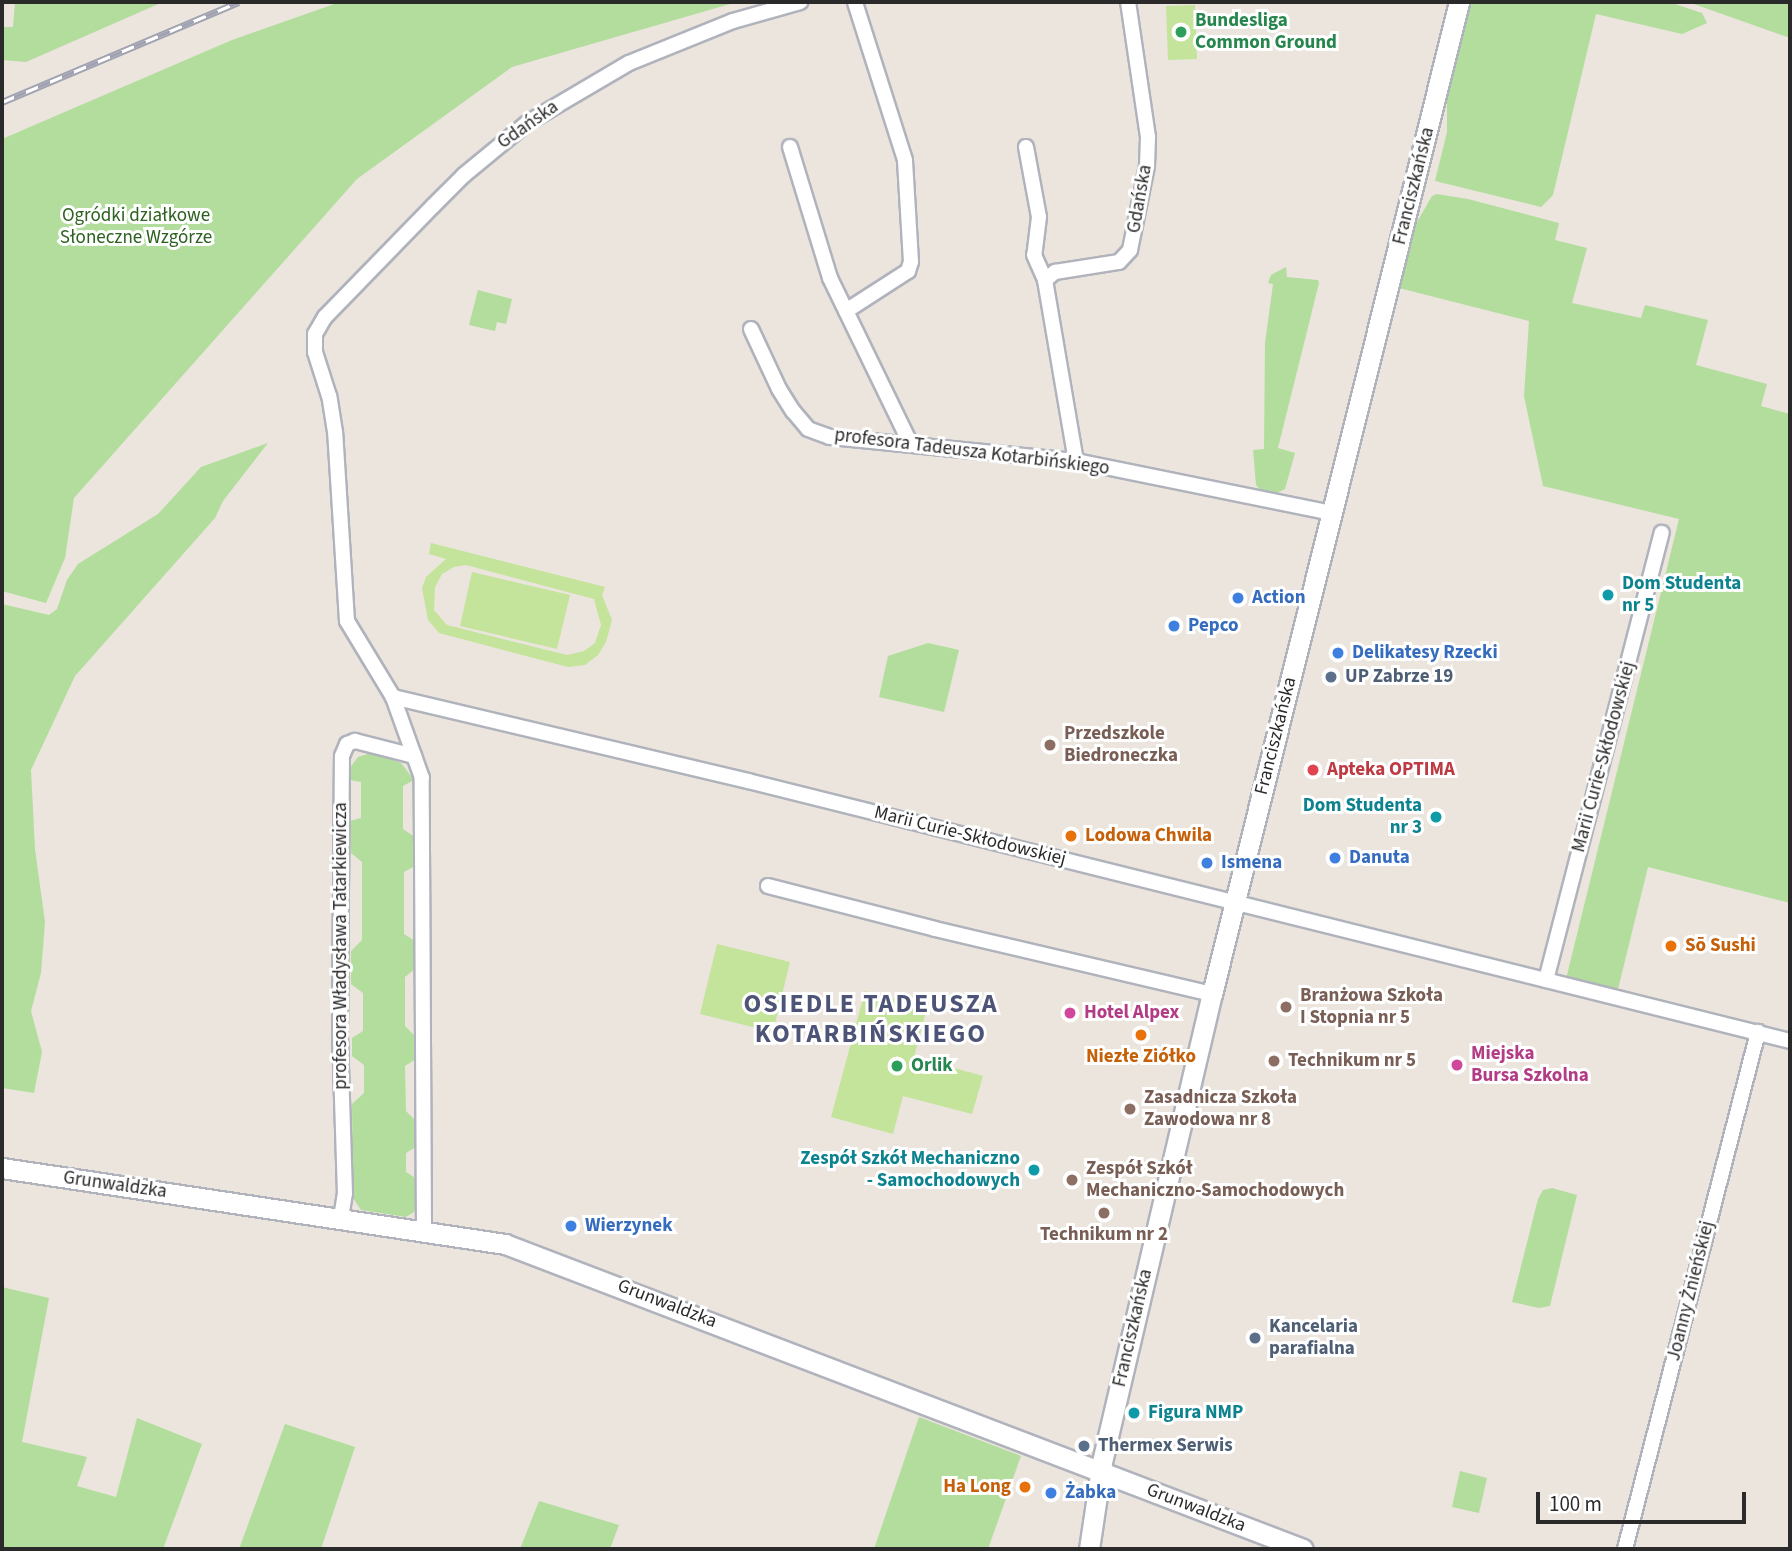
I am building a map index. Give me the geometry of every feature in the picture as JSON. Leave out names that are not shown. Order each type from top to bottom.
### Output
[{"type":"street","name":"Gdańska","points":[[393,697],[347,621],[335,432],[329,396],[315,352],[315,334],[325,317],[441,198],[527,123],[629,63],[733,21],[800,2]]},
{"type":"street","points":[[846,311],[908,271],[911,262],[905,160],[855,2]]},
{"type":"street","name":"Gdańska","points":[[1045,280],[1055,272],[1119,262],[1130,250],[1147,166],[1148,137],[1128,2]]},
{"type":"street","name":"Franciszkańska","points":[[1089,1549],[1100,1471],[1234,901],[1459,2]]},
{"type":"street","points":[[1026,147],[1039,217],[1034,255],[1045,280],[1076,461]]},
{"type":"street","points":[[790,148],[812,228],[830,278],[910,443]]},
{"type":"street","name":"profesora Tadeusza Kotarbińskiego","points":[[751,329],[779,389],[808,429],[843,440],[910,443],[1076,461],[1332,513]]},
{"type":"street","name":"Marii Curie-Skłodowskiej","points":[[1546,980],[1662,533]]},
{"type":"street","points":[[393,697],[422,778],[424,1230]]},
{"type":"street","name":"Marii Curie-Skłodowskiej","points":[[393,697],[1234,901],[1790,1041]]},
{"type":"street","name":"profesora Władysława Tatarkiewicza","points":[[341,1218],[345,1194],[340,1035],[342,756],[347,744],[355,741],[414,756]]},
{"type":"street","points":[[768,886],[934,929],[1212,994]]},
{"type":"street","name":"Joanny Żnieńskiej","points":[[1625,1549],[1758,1032]]},
{"type":"street","name":"Grunwaldzka","points":[[2,1168],[483,1239],[537,1255],[1303,1549]]},
{"type":"green space","points":[[15,2],[163,2],[26,62],[2,60],[2,27],[13,27]]},
{"type":"green space","name":"Ogródki działkowe Słoneczne Wzgórze","points":[[340,2],[737,2],[512,67],[357,179],[74,498],[65,558],[46,603],[2,591],[2,139],[232,40]]},
{"type":"green space","points":[[1470,2],[1669,2],[1702,13],[1707,23],[1682,34],[1596,14],[1553,195],[1541,207],[1435,181],[1447,132],[1447,93]]},
{"type":"green space","points":[[1688,2],[1790,2],[1790,38]]},
{"type":"green space","name":"Bundesliga Common Ground","points":[[1195,5],[1197,59],[1168,60],[1166,6]]},
{"type":"green space","points":[[1437,194],[1468,199],[1559,223],[1555,240],[1587,248],[1572,303],[1641,318],[1645,305],[1708,320],[1696,365],[1767,384],[1761,406],[1790,414],[1790,903],[1648,867],[1618,989],[1566,979],[1679,519],[1543,486],[1524,396],[1529,321],[1399,288],[1413,229],[1432,196]]},
{"type":"green space","points":[[1286,267],[1287,277],[1318,280],[1319,283],[1278,448],[1295,453],[1285,489],[1273,495],[1261,491],[1256,485],[1253,450],[1264,449],[1265,343],[1273,284],[1268,283],[1271,275]]},
{"type":"green space","points":[[478,290],[512,299],[506,324],[497,322],[495,331],[469,325]]},
{"type":"green space","points":[[268,443],[223,501],[215,518],[75,676],[31,770],[35,849],[45,922],[41,973],[31,1011],[42,1052],[34,1093],[2,1088],[2,604],[49,615],[57,609],[67,580],[78,564],[158,514],[201,467]]},
{"type":"green space","points":[[431,543],[605,587],[602,595],[612,620],[606,642],[598,655],[585,665],[568,667],[439,633],[428,620],[422,588],[426,577],[446,559],[429,554]],"holes":[[[466,565],[594,599],[601,625],[595,643],[584,651],[567,655],[447,625],[434,610],[435,587],[442,574],[454,567]]]},
{"type":"green space","points":[[472,572],[570,595],[557,649],[460,626]]},
{"type":"green space","points":[[928,643],[959,650],[944,712],[879,697],[888,656]]},
{"type":"green space","points":[[371,753],[401,763],[414,780],[403,786],[403,829],[415,837],[415,866],[404,872],[404,934],[415,941],[415,969],[405,977],[405,1026],[416,1037],[416,1059],[405,1066],[406,1111],[416,1121],[416,1147],[406,1153],[406,1172],[417,1179],[417,1201],[414,1212],[406,1217],[361,1210],[353,1198],[352,1104],[364,1093],[364,1065],[352,1056],[352,1038],[363,1031],[363,993],[351,984],[351,951],[362,940],[362,862],[351,853],[350,821],[361,818],[361,782],[350,780],[349,769],[358,757]]},
{"type":"green space","points":[[717,944],[790,962],[773,1032],[700,1014]]},
{"type":"green space","name":"Orlik","points":[[865,991],[927,1008],[914,1057],[983,1076],[972,1114],[903,1096],[893,1134],[831,1117]]},
{"type":"green space","points":[[1552,1188],[1577,1195],[1550,1306],[1539,1308],[1512,1302],[1538,1199],[1543,1190]]},
{"type":"green space","points":[[2,1287],[49,1298],[22,1442],[87,1457],[77,1486],[116,1497],[137,1418],[202,1444],[163,1549],[2,1549]]},
{"type":"green space","points":[[919,1417],[1021,1456],[988,1549],[874,1549]]},
{"type":"green space","points":[[285,1424],[355,1447],[321,1549],[239,1549]]},
{"type":"green space","points":[[1460,1471],[1487,1478],[1479,1513],[1452,1507]]},
{"type":"green space","points":[[539,1501],[619,1525],[610,1549],[520,1549]]},
{"type":"railway","points":[[2,102],[239,2]]},
{"type":"place","name":"Bundesliga Common Ground","points":[[1181,32]]},
{"type":"place","name":"Dom Studenta nr 5","points":[[1608,595]]},
{"type":"place","name":"Action","points":[[1238,598]]},
{"type":"place","name":"Pepco","points":[[1174,626]]},
{"type":"place","name":"Delikatesy Rzecki","points":[[1338,653]]},
{"type":"place","name":"UP Zabrze 19","points":[[1331,677]]},
{"type":"place","name":"Przedszkole Biedroneczka","points":[[1050,745]]},
{"type":"place","name":"Apteka OPTIMA","points":[[1313,770]]},
{"type":"place","name":"Dom Studenta nr 3","points":[[1436,817]]},
{"type":"place","name":"Lodowa Chwila","points":[[1071,836]]},
{"type":"place","name":"Danuta","points":[[1335,858]]},
{"type":"place","name":"Ismena","points":[[1207,863]]},
{"type":"place","name":"Sō Sushi","points":[[1671,946]]},
{"type":"place","name":"Branżowa Szkoła I Stopnia nr 5","points":[[1286,1007]]},
{"type":"place","name":"Hotel Alpex","points":[[1070,1013]]},
{"type":"place","name":"Niezłe Ziółko","points":[[1141,1035]]},
{"type":"place","name":"Technikum nr 5","points":[[1274,1061]]},
{"type":"place","name":"Miejska Bursa Szkolna","points":[[1457,1065]]},
{"type":"place","name":"Orlik","points":[[897,1066]]},
{"type":"place","name":"Zasadnicza Szkoła Zawodowa nr 8","points":[[1130,1109]]},
{"type":"place","name":"Zespół Szkół Mechaniczno - Samochodowych","points":[[1034,1170]]},
{"type":"place","name":"Zespół Szkół Mechaniczno-Samochodowych","points":[[1072,1180]]},
{"type":"place","name":"Technikum nr 2","points":[[1104,1213]]},
{"type":"place","name":"Wierzynek","points":[[571,1226]]},
{"type":"place","name":"Kancelaria parafialna","points":[[1255,1338]]},
{"type":"place","name":"Figura NMP","points":[[1134,1413]]},
{"type":"place","name":"Thermex Serwis","points":[[1084,1446]]},
{"type":"place","name":"Ha Long","points":[[1025,1487]]},
{"type":"place","name":"Żabka","points":[[1051,1493]]},
{"type":"district","name":"OSIEDLE TADEUSZA KOTARBIŃSKIEGO","points":[[871,1019]]}]
